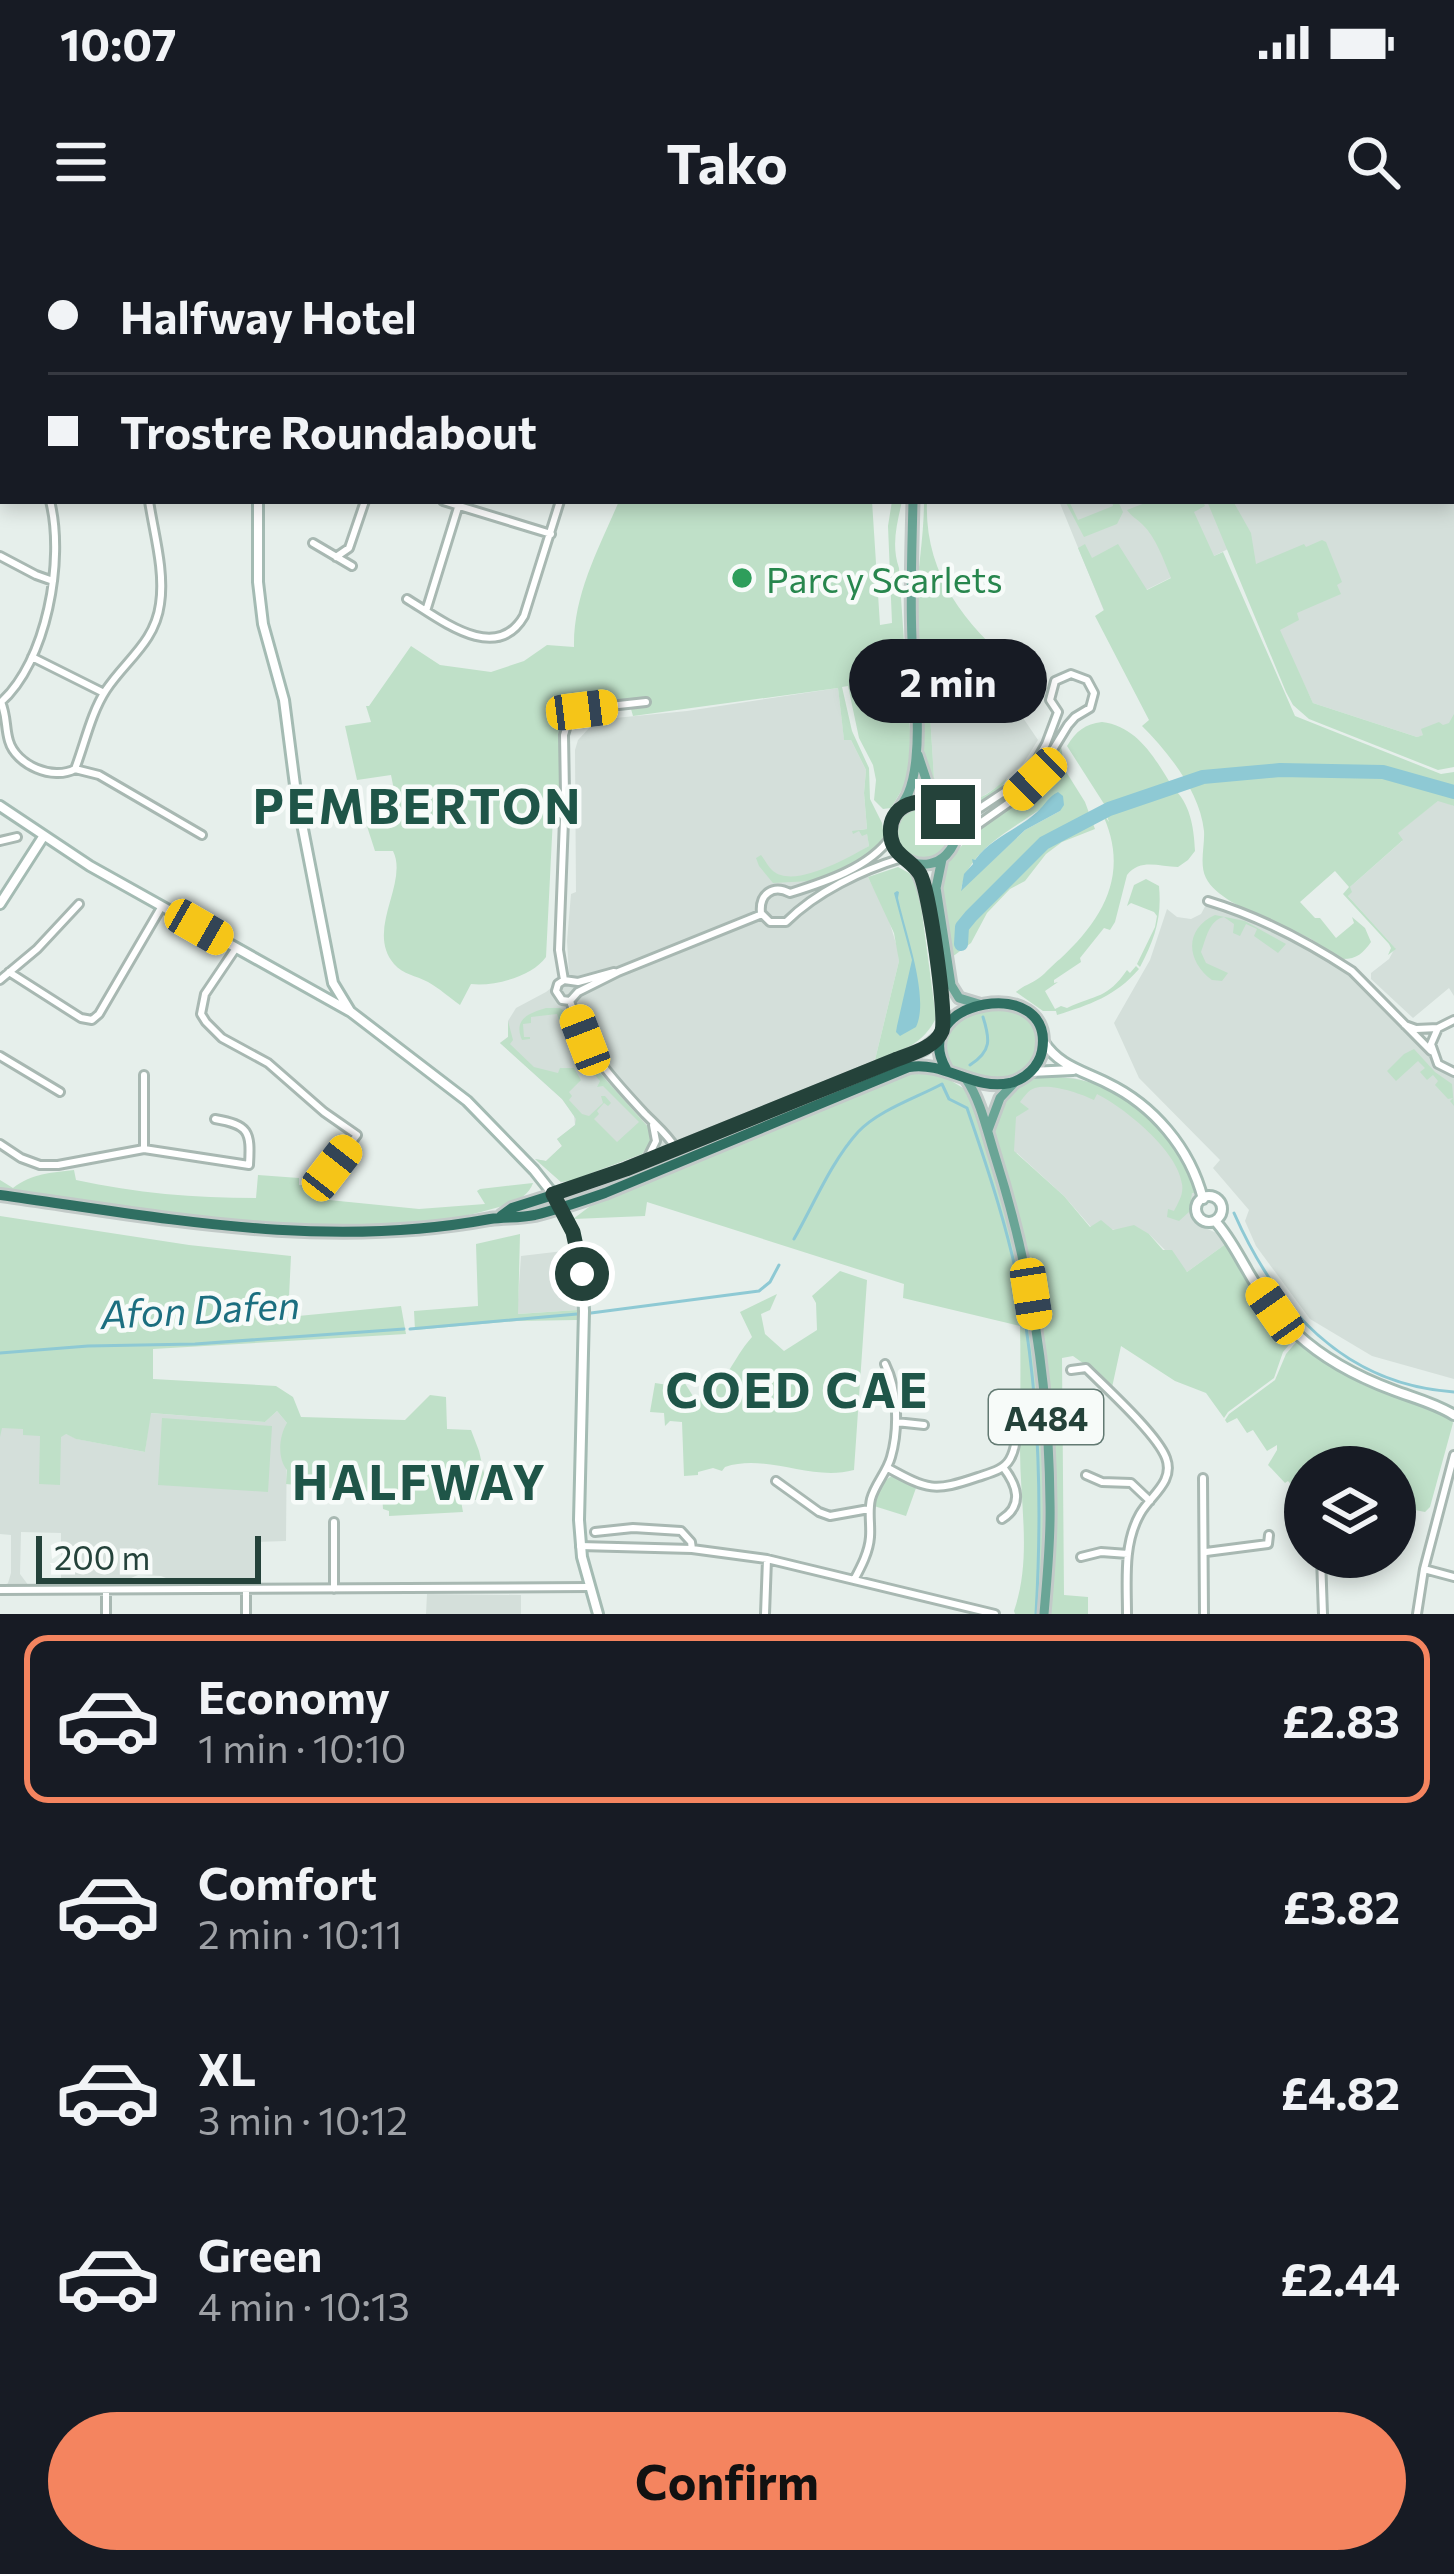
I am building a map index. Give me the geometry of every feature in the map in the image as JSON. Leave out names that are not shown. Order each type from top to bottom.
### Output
[{"type":"highway","points":[[0,1195],[278,1232],[409,1230],[515,1218],[562,1208],[909,1067],[922,1065],[967,1078],[1015,1082],[1040,1059],[1042,1040],[1034,1018],[1015,1004],[982,1005],[953,1017],[924,1049],[644,1162],[512,1208],[498,1218]]},
{"type":"highway","points":[[941,1033],[939,1054],[946,1069]]},
{"type":"main road","points":[[257,504],[263,625],[284,700],[293,777],[333,983],[351,1012]]},
{"type":"main road","points":[[914,504],[911,603],[917,752],[914,777],[894,819],[891,837],[925,884],[940,982],[941,1033]]},
{"type":"main road","points":[[917,752],[927,782],[953,821],[954,842],[942,859],[936,888],[951,985],[959,998],[982,1005]]},
{"type":"main road","points":[[900,810],[919,800],[944,808]]},
{"type":"main road","points":[[0,806],[43,837],[351,1012],[467,1101],[553,1194],[573,1232],[582,1274],[580,1546],[598,1614]]},
{"type":"main road","points":[[0,904],[43,837]]},
{"type":"main road","points":[[907,860],[924,865],[942,859]]},
{"type":"main road","points":[[314,992],[333,983]]},
{"type":"main road","points":[[1042,1040],[1058,1060],[1124,1091],[1158,1120],[1189,1160],[1203,1198]]},
{"type":"main road","points":[[1030,1072],[1074,1070]]},
{"type":"main road","name":"A484","points":[[967,1078],[1015,1222],[1039,1349],[1051,1508],[1044,1614]]},
{"type":"main road","points":[[988,1130],[1000,1098],[1015,1082]]},
{"type":"main road","points":[[1203,1198],[1221,1203],[1221,1215],[1215,1221],[1203,1221],[1198,1215],[1203,1198]]},
{"type":"main road","points":[[1215,1221],[1275,1311],[1325,1357],[1454,1414]]},
{"type":"main road","points":[[1438,1406],[1454,1405]]},
{"type":"street","points":[[51,504],[56,527],[43,629],[18,684],[0,702],[14,751],[41,771],[57,775],[75,769],[99,775],[202,835]]},
{"type":"street","points":[[75,769],[104,693],[142,648],[159,609],[160,579],[149,504]]},
{"type":"street","points":[[336,557],[349,548],[363,504]]},
{"type":"street","points":[[426,611],[459,504]]},
{"type":"street","points":[[462,504],[550,534]]},
{"type":"street","points":[[407,599],[474,637],[495,638],[512,631],[524,616],[559,504]]},
{"type":"street","points":[[313,543],[352,566]]},
{"type":"street","points":[[0,556],[52,581]]},
{"type":"street","points":[[32,657],[104,693]]},
{"type":"street","points":[[954,842],[1017,797],[1035,779],[1075,717],[1090,708],[1094,693],[1087,680],[1077,674],[1065,675],[1052,686],[1050,700],[1058,712],[1075,717]]},
{"type":"street","points":[[564,980],[559,950],[566,724],[569,715],[582,710],[646,702]]},
{"type":"street","points":[[944,808],[980,808],[1013,786],[1046,744],[1058,712]]},
{"type":"street","points":[[0,842],[17,837]]},
{"type":"street","points":[[891,837],[878,854],[834,878],[790,893],[767,892],[761,902],[762,914],[781,924],[810,901],[876,868],[907,860]]},
{"type":"street","points":[[790,893],[796,903],[794,914]]},
{"type":"street","points":[[1208,902],[1266,922],[1352,971],[1431,1051],[1438,1064],[1454,1072]]},
{"type":"street","points":[[0,980],[38,949],[79,904]]},
{"type":"street","points":[[9,972],[81,1018],[92,1020],[162,906]]},
{"type":"street","points":[[570,1001],[618,972],[762,914]]},
{"type":"street","points":[[236,948],[205,994],[201,1014],[206,1022],[222,1038],[268,1063],[357,1135],[332,1168],[311,1183]]},
{"type":"street","points":[[570,1001],[557,995],[558,984],[564,980],[618,972]]},
{"type":"street","points":[[574,982],[578,992]]},
{"type":"street","points":[[570,1001],[597,1061],[678,1148],[674,1165]]},
{"type":"street","points":[[1402,1023],[1416,1029],[1438,1028],[1454,1020]]},
{"type":"street","points":[[1431,1051],[1438,1028]]},
{"type":"street","points":[[0,1056],[60,1092]]},
{"type":"street","points":[[144,1076],[144,1149]]},
{"type":"street","points":[[0,1144],[40,1165],[144,1149],[249,1165],[250,1139],[245,1129],[215,1119]]},
{"type":"street","points":[[644,1162],[656,1142],[652,1121]]},
{"type":"street","points":[[854,1580],[870,1540],[872,1494],[891,1457],[896,1422],[885,1364]]},
{"type":"street","points":[[1071,1370],[1086,1368],[1166,1457],[1168,1471],[1162,1486],[1132,1529],[1127,1614]]},
{"type":"street","points":[[887,1467],[924,1486],[942,1488],[1004,1467],[1016,1444],[1017,1412]]},
{"type":"street","points":[[896,1422],[924,1425]]},
{"type":"street","points":[[1004,1426],[1016,1427]]},
{"type":"street","points":[[1417,1614],[1454,1455]]},
{"type":"street","points":[[1004,1467],[1016,1489],[1009,1518]]},
{"type":"street","points":[[1087,1475],[1102,1482],[1131,1483],[1150,1501]]},
{"type":"street","points":[[1203,1478],[1204,1614]]},
{"type":"street","points":[[776,1481],[830,1516],[869,1509]]},
{"type":"street","points":[[334,1522],[334,1588]]},
{"type":"street","points":[[595,1532],[681,1531],[692,1550]]},
{"type":"street","points":[[1206,1552],[1271,1540]]},
{"type":"street","points":[[580,1546],[692,1550],[767,1559],[992,1614]]},
{"type":"street","points":[[1081,1557],[1101,1552],[1128,1554]]},
{"type":"street","points":[[765,1614],[767,1559]]},
{"type":"street","points":[[1424,1569],[1454,1577]]},
{"type":"street","points":[[1323,1578],[1323,1614]]},
{"type":"street","points":[[0,1590],[590,1587]]},
{"type":"street","points":[[246,1589],[246,1614]]},
{"type":"street","points":[[106,1591],[106,1614]]},
{"type":"shaded area","points":[[1060,504],[1454,504],[1454,726],[1417,737],[1313,703],[1238,544],[1104,611]]},
{"type":"shaded area","points":[[998,681],[1038,740],[1023,764],[997,787],[977,800],[961,801],[934,779],[929,698],[967,693]]},
{"type":"shaded area","points":[[838,688],[844,739],[851,740],[866,770],[867,829],[859,830],[867,833],[869,846],[856,854],[887,914],[898,950],[875,1060],[561,1182],[535,1159],[546,1161],[562,1146],[557,1139],[575,1125],[574,1115],[500,1043],[508,1037],[508,1021],[516,1008],[569,974],[571,894],[576,892],[578,740],[591,726],[615,718]]},
{"type":"shaded area","points":[[1439,800],[1454,806],[1454,996],[1449,988],[1413,1018],[1371,979],[1371,973],[1395,948],[1348,896],[1350,887],[1402,841],[1397,833]]},
{"type":"shaded area","points":[[1208,901],[1266,923],[1352,971],[1454,1072],[1454,1379],[1372,1356],[1310,1319],[1256,1246],[1245,1221],[1249,1210],[1213,1168],[1220,1160],[1139,1078],[1114,1023],[1150,960],[1167,909],[1191,919],[1201,914]]},
{"type":"shaded area","points":[[1038,1076],[1074,1078],[1106,1088],[1134,1106],[1177,1150],[1193,1179],[1196,1219],[1227,1243],[1187,1272],[1149,1234],[1091,1227],[1017,1153],[1002,1160],[994,1134]]},
{"type":"shaded area","points":[[572,1250],[577,1310],[517,1314],[521,1256]]},
{"type":"shaded area","points":[[0,1360],[64,1433],[145,1452],[150,1413],[265,1422],[277,1411],[287,1423],[286,1541],[255,1542],[255,1585],[138,1575],[113,1586],[61,1586],[61,1533],[21,1532],[20,1574],[29,1586],[5,1586],[11,1573],[11,1535],[0,1534]]},
{"type":"shaded area","points":[[427,1594],[521,1595],[521,1614],[426,1614]]},
{"type":"green space","points":[[618,504],[872,504],[880,625],[892,623],[888,526],[892,504],[901,504],[895,543],[911,745],[906,783],[891,808],[883,809],[874,800],[873,765],[859,738],[848,686],[842,687],[852,731],[869,768],[870,799],[884,836],[873,852],[835,873],[810,881],[773,883],[759,866],[756,858],[761,855],[773,871],[794,876],[822,869],[869,846],[867,834],[852,831],[867,829],[866,770],[851,740],[844,740],[838,688],[633,716],[631,709],[606,712],[577,720],[567,737],[569,793],[554,797],[546,957],[512,979],[471,984],[460,1005],[432,984],[398,968],[386,951],[385,922],[396,864],[393,851],[375,851],[365,820],[394,815],[396,800],[391,775],[357,780],[345,726],[371,722],[366,706],[411,646],[440,665],[491,672],[524,661],[547,645],[574,647],[583,590]]},
{"type":"green space","points":[[927,504],[932,550],[950,594],[979,632],[1015,666],[984,688],[929,699],[934,778],[943,789],[970,800],[1007,778],[993,796],[972,805],[958,804],[941,793],[930,776],[922,748],[915,616]]},
{"type":"green space","points":[[1067,504],[1078,520],[1119,504],[1123,512],[1117,524],[1084,537]]},
{"type":"green space","points":[[1142,504],[1204,504],[1194,512],[1214,556],[1223,552],[1295,716],[1441,774],[1454,772],[1454,806],[1438,801],[1398,833],[1403,840],[1350,887],[1348,896],[1396,949],[1388,955],[1389,944],[1343,894],[1349,887],[1335,871],[1300,902],[1336,938],[1354,923],[1352,917],[1365,928],[1371,942],[1348,959],[1238,905],[1206,878],[1204,831],[1196,802],[1172,761],[1142,726],[1149,720],[1095,616],[1104,610],[1078,548],[1085,544],[1092,558],[1118,544],[1147,590],[1171,578],[1151,536],[1127,510]]},
{"type":"green space","points":[[1208,504],[1235,504],[1251,533],[1256,564],[1304,544],[1326,542],[1342,582],[1337,585],[1341,594],[1297,613],[1299,620],[1280,630],[1313,703],[1417,737],[1423,735],[1421,729],[1449,723],[1454,714],[1454,767],[1438,770],[1309,719],[1286,692]]},
{"type":"green space","points":[[1102,722],[1135,737],[1172,786],[1106,807],[1067,746],[1082,729]]},
{"type":"green space","points":[[1061,746],[1065,770],[1095,829],[1046,854],[1025,881],[987,913],[971,943],[952,957],[941,899],[944,872],[968,840],[1032,788]],"holes":[[[1042,808],[1060,811],[1025,830],[961,890],[972,863],[992,842]]]},
{"type":"green space","points":[[1173,788],[1190,816],[1195,851],[1178,867],[1144,865],[1132,870],[1110,930],[1104,928],[1081,962],[1045,991],[1055,1009],[1067,1008],[1107,991],[1127,970],[1139,969],[1091,1003],[1057,1015],[1043,1011],[1016,992],[1060,959],[1101,909],[1113,872],[1113,852],[1100,809],[1109,822],[1106,813],[1110,810]]},
{"type":"green space","points":[[924,804],[943,812],[951,831],[943,850],[924,858],[905,850],[897,831],[905,812]]},
{"type":"green space","points":[[898,867],[918,883],[936,1018],[911,1046],[875,1060],[899,961],[894,933],[868,877]]},
{"type":"green space","points":[[1146,879],[1159,886],[1159,908],[1153,937],[1140,967],[1137,964],[1157,916],[1131,903],[1127,906],[1134,885]]},
{"type":"green space","points":[[1215,915],[1245,921],[1286,944],[1278,953],[1254,936],[1257,929],[1246,924],[1240,936],[1233,933],[1234,924],[1219,919],[1201,952],[1206,963],[1228,973],[1222,981],[1212,980],[1197,964],[1192,946],[1198,928]]},
{"type":"green space","points":[[546,1008],[566,1012],[589,1061],[648,1127],[651,1141],[642,1154],[561,1182],[535,1159],[546,1161],[562,1146],[557,1139],[576,1119],[562,1099],[500,1043],[508,1037],[508,1021],[510,1044],[534,1067],[558,1073],[560,1068],[574,1068],[581,1080],[569,1092],[569,1100],[582,1114],[589,1116],[605,1096],[611,1103],[604,1103],[594,1119],[617,1142],[639,1122],[603,1086],[597,1087],[600,1081],[557,1014],[531,1017],[531,1023],[523,1024],[524,1037],[530,1039],[522,1040],[521,1022]]},
{"type":"green space","points":[[1002,1008],[1020,1014],[1034,1030],[1031,1061],[1016,1075],[1002,1078],[969,1074],[955,1067],[943,1048],[951,1027]]},
{"type":"green space","points":[[1414,1049],[1452,1084],[1454,1106],[1453,1098],[1448,1099],[1435,1085],[1438,1081],[1433,1075],[1427,1080],[1420,1072],[1425,1068],[1418,1061],[1396,1081],[1387,1071]]},
{"type":"green space","points":[[913,1070],[935,1071],[968,1091],[1010,1226],[1028,1317],[1043,1440],[1041,1614],[1014,1611],[1024,1551],[1020,1326],[903,1298],[904,1284],[647,1202],[645,1216],[573,1219],[593,1204]]},
{"type":"green space","points":[[1038,1076],[1096,1084],[1148,1116],[1174,1145],[1191,1177],[1195,1193],[1189,1212],[1179,1221],[1167,1217],[1182,1191],[1171,1158],[1135,1120],[1097,1094],[1094,1100],[1057,1088],[1030,1090],[1020,1102],[1029,1109],[1016,1117],[1014,1151],[1090,1227],[1101,1220],[1113,1230],[1134,1225],[1163,1250],[1172,1250],[1187,1272],[1227,1243],[1294,1339],[1283,1352],[1274,1378],[1224,1418],[1206,1393],[1175,1381],[1121,1346],[1111,1392],[1073,1356],[1062,1358],[1064,1595],[1088,1597],[1088,1614],[1050,1614],[1056,1512],[1048,1376],[1038,1303],[994,1134],[997,1110],[1012,1091]]},
{"type":"green space","points":[[74,1170],[76,1180],[98,1185],[210,1197],[256,1198],[258,1175],[299,1178],[299,1185],[309,1186],[308,1195],[319,1199],[419,1209],[485,1204],[480,1189],[533,1183],[519,1199],[481,1212],[363,1228],[241,1224],[0,1190],[0,1180],[13,1188],[35,1177]]},
{"type":"green space","points":[[0,1216],[291,1256],[288,1317],[401,1306],[406,1334],[153,1349],[153,1379],[276,1386],[293,1397],[301,1417],[405,1420],[430,1395],[446,1397],[447,1429],[471,1430],[490,1499],[461,1501],[463,1512],[389,1516],[383,1509],[382,1493],[286,1484],[280,1447],[287,1423],[277,1411],[265,1422],[151,1413],[145,1452],[66,1434],[61,1437],[60,1485],[39,1484],[40,1436],[2,1428],[0,1437]]},
{"type":"green space","points":[[520,1234],[518,1314],[577,1310],[577,1320],[415,1330],[414,1311],[478,1306],[476,1244]]},
{"type":"green space","points":[[840,1271],[867,1280],[854,1470],[822,1473],[757,1463],[684,1476],[682,1422],[670,1421],[665,1426],[664,1413],[650,1412],[655,1383],[668,1385],[669,1376],[678,1372],[696,1401],[706,1396],[752,1337],[740,1312],[777,1294],[770,1310],[761,1314],[765,1334],[784,1351],[817,1330],[812,1296]]},
{"type":"green space","points":[[1297,1341],[1361,1384],[1449,1414],[1453,1423],[1425,1512],[1416,1510],[1416,1446],[1284,1446],[1284,1482],[1268,1465],[1277,1445],[1267,1451],[1253,1430],[1247,1433],[1237,1418],[1227,1423],[1229,1414],[1275,1380]]},
{"type":"green space","points":[[162,1418],[272,1426],[268,1492],[158,1485]]},
{"type":"green space","points":[[892,1476],[916,1488],[906,1516],[874,1506],[879,1489]]},
{"type":"water","points":[[1058,792],[1064,805],[1060,811],[1025,830],[961,891],[972,859]]},
{"type":"water","points":[[897,891],[915,964],[920,999],[916,1027],[900,1036],[896,1032],[912,960],[894,893]]},
{"type":"waterway","name":"Afon Dafen","points":[[961,944],[962,927],[971,916],[1044,843],[1109,809],[1203,777],[1280,770],[1383,772],[1454,792]]},
{"type":"waterway","name":"Afon Dafen","points":[[1126,799],[1128,803]]},
{"type":"waterway","name":"Afon Dafen","points":[[1133,801],[1135,805]]},
{"type":"waterway","name":"Afon Dafen","points":[[970,1065],[987,1044],[983,1017]]},
{"type":"waterway","points":[[794,1239],[839,1156],[867,1124],[942,1084],[949,1099],[967,1108],[1005,1228],[1028,1341],[1038,1458],[1036,1614]]},
{"type":"waterway","points":[[1234,1213],[1271,1280],[1318,1336],[1379,1374],[1454,1392]]},
{"type":"waterway","name":"Afon Dafen","points":[[591,1313],[759,1291],[779,1265]]},
{"type":"waterway","name":"Afon Dafen","points":[[410,1329],[577,1314]]},
{"type":"waterway","name":"Afon Dafen","points":[[0,1353],[404,1329]]},
{"type":"place","name":"Parc y Scarlets","points":[[742,578]]},
{"type":"district","name":"PEMBERTON","points":[[418,804]]},
{"type":"district","name":"COED CAE","points":[[798,1388]]},
{"type":"district","name":"HALFWAY","points":[[420,1480]]},
{"type":"route","points":[[582,1274],[573,1232],[553,1194],[924,1049],[939,1036],[943,1029],[940,982],[925,884],[912,863],[896,850],[891,827],[900,810],[919,800],[948,812]]}]
